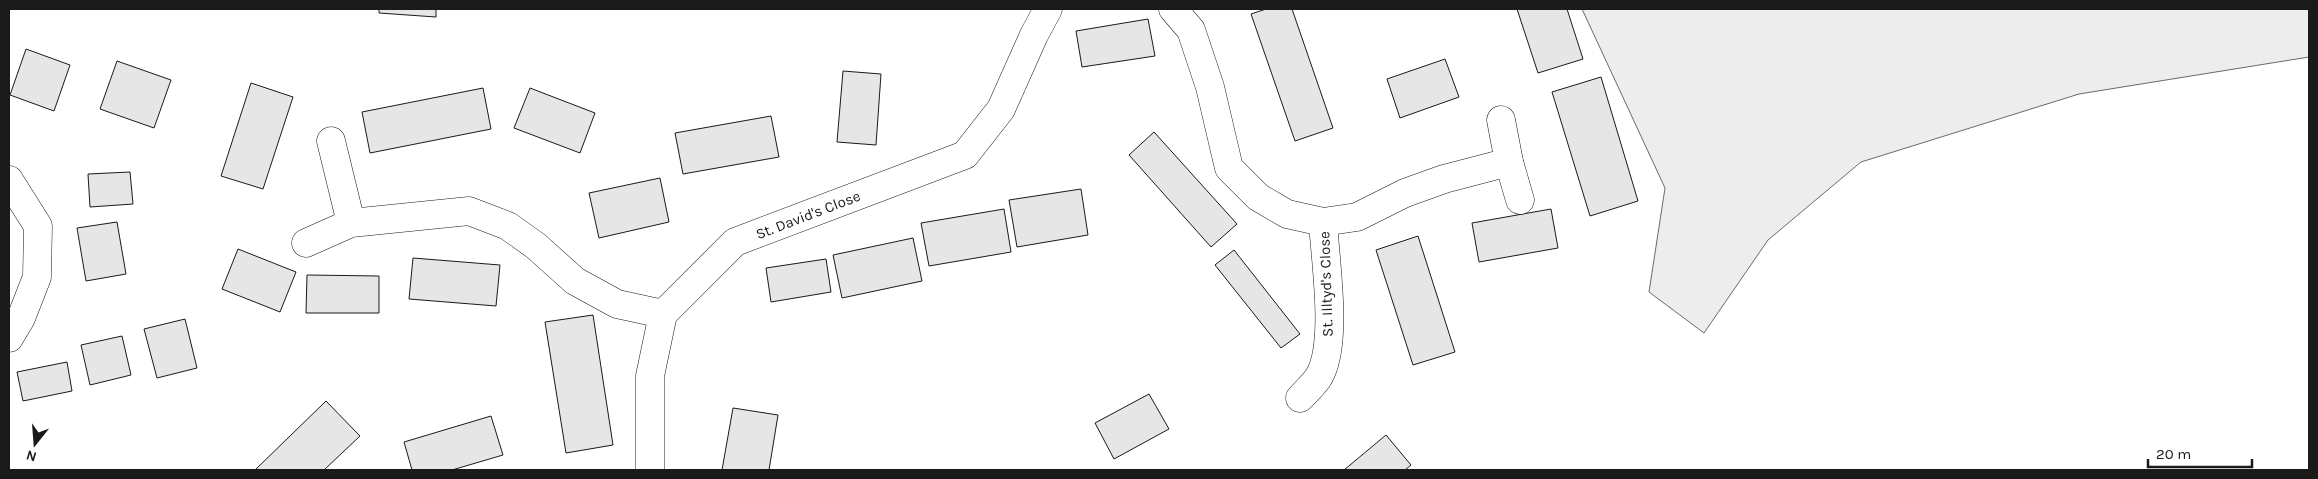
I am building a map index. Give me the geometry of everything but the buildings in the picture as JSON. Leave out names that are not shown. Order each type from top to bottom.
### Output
[{"type":"street","name":"St. David's Close","points":[[663,314],[736,242],[965,155],[1001,108],[1048,9]]},
{"type":"street","points":[[1173,9],[1190,30],[1193,38],[1210,87],[1229,168],[1258,197],[1287,214],[1323,222],[1357,217],[1405,193],[1444,178],[1509,162]]},
{"type":"street","points":[[1501,120],[1509,162],[1520,200]]},
{"type":"street","points":[[331,141],[351,223]]},
{"type":"street","points":[[9,180],[38,226],[37,277],[21,318],[9,338]]},
{"type":"street","points":[[306,243],[351,223],[469,211],[508,226],[575,281],[617,304],[663,314],[650,376],[650,470]]},
{"type":"street","name":"St. Illtyd's Close","points":[[1300,398],[1318,378],[1327,356],[1330,326],[1323,222]]},
{"type":"shaded area","points":[[1582,9],[2309,9],[2309,57],[2079,94],[1861,162],[1768,240],[1704,333],[1649,292],[1665,188]]}]
